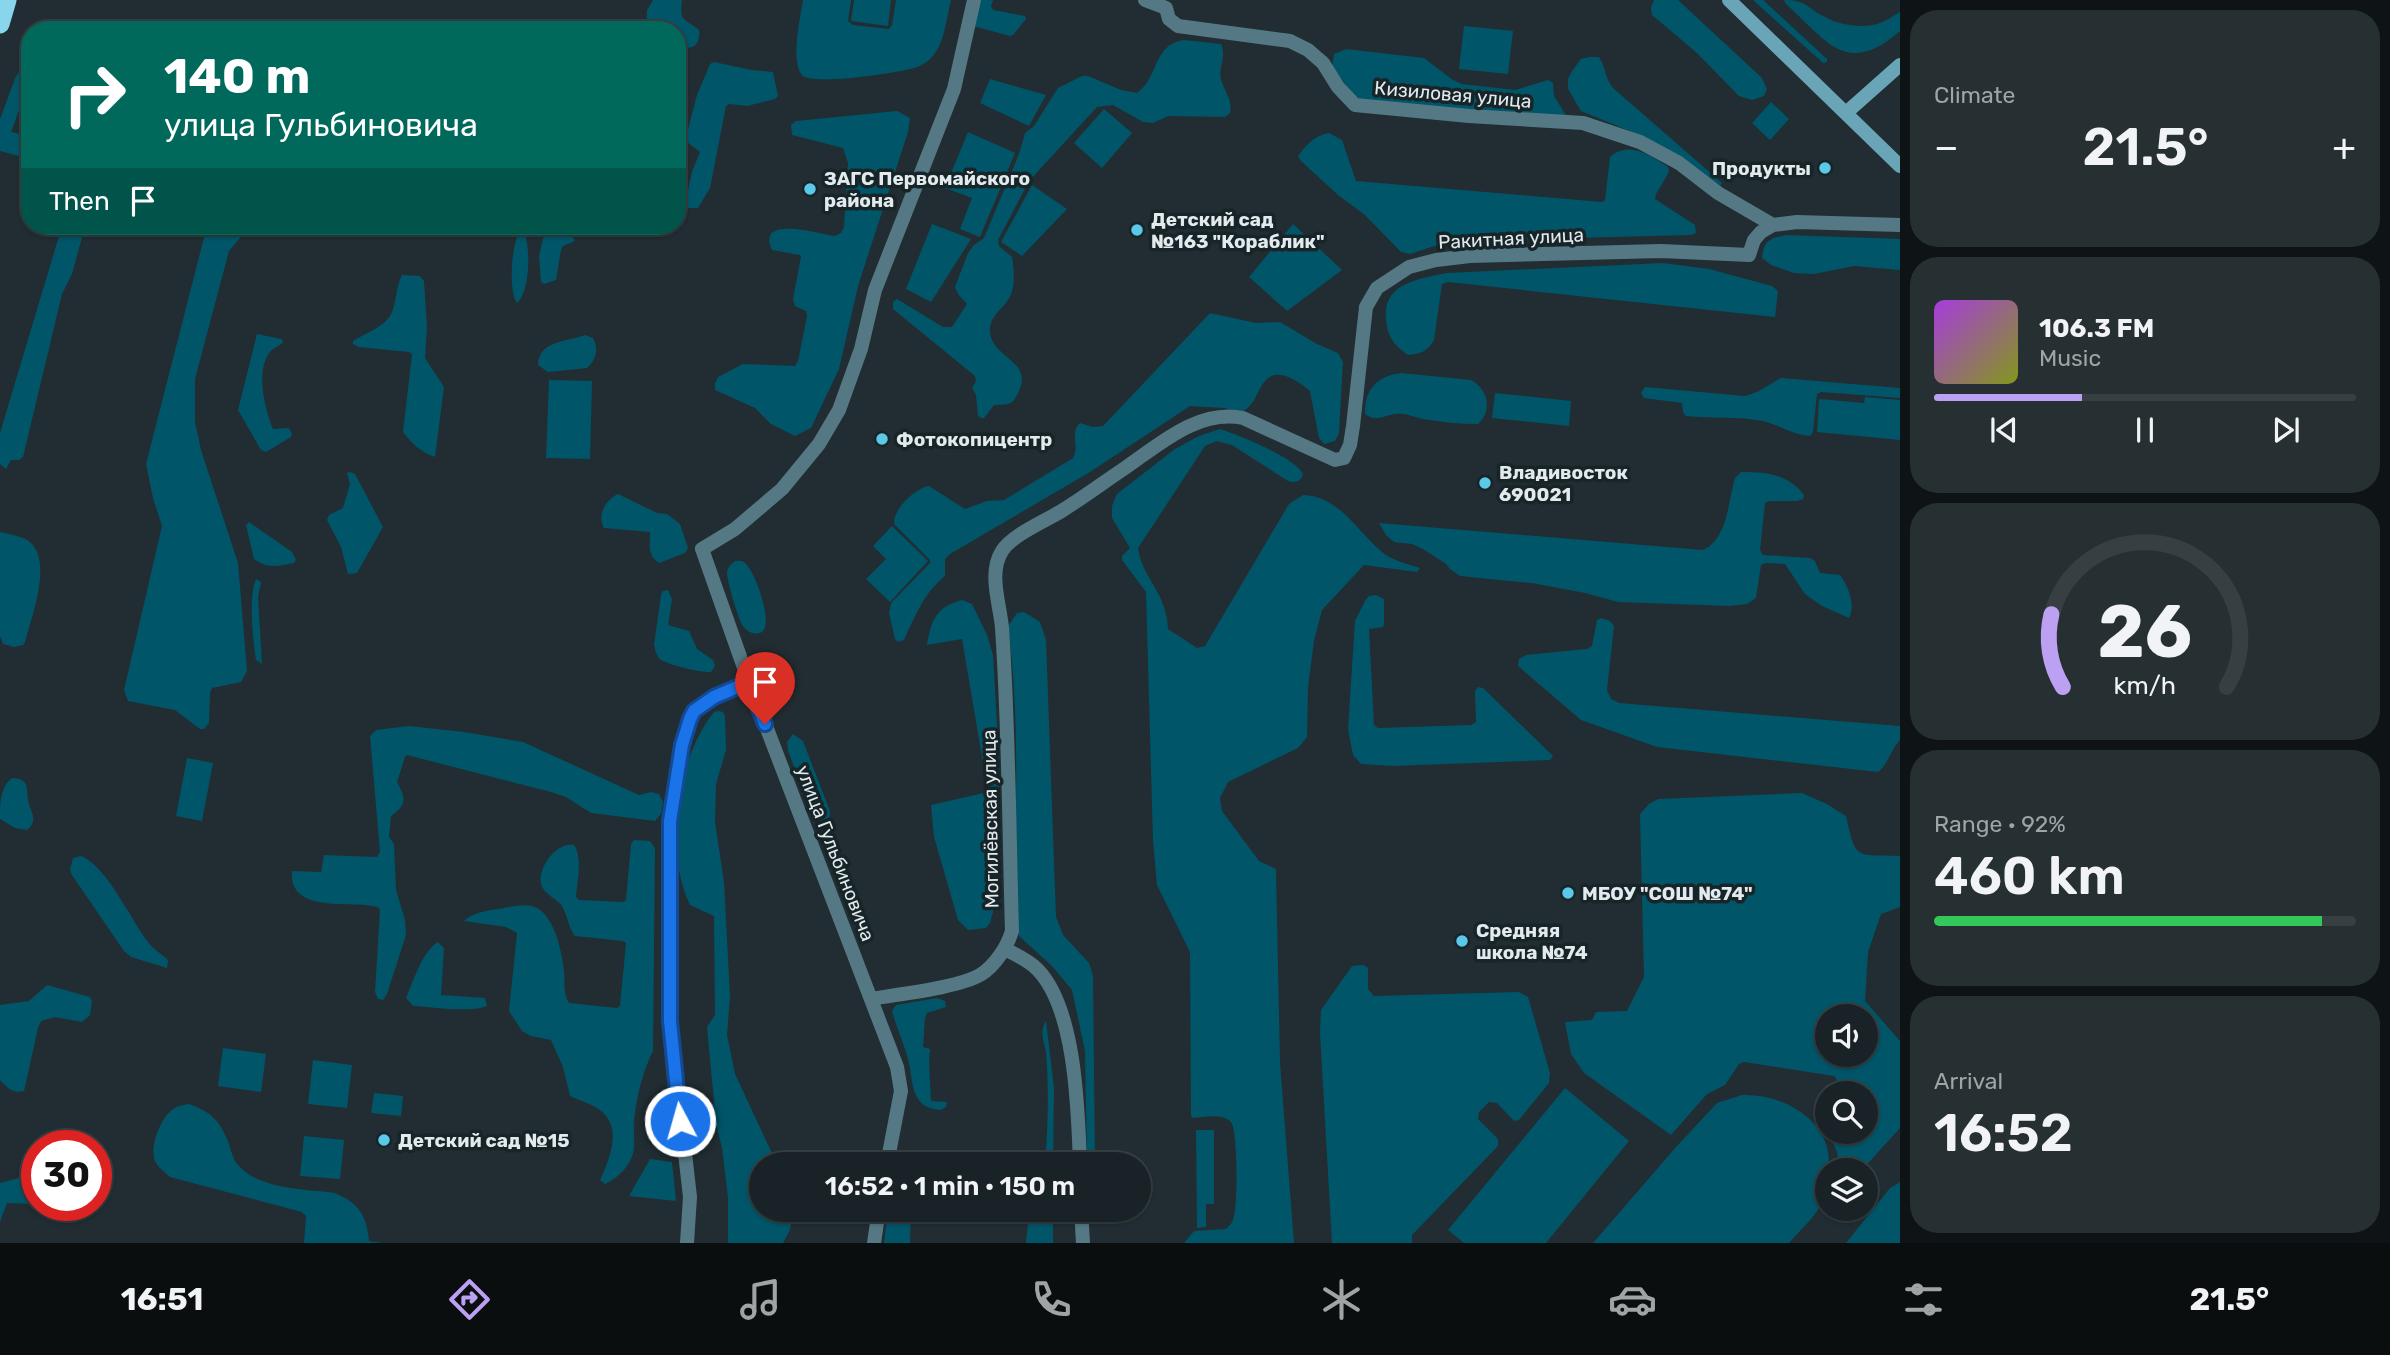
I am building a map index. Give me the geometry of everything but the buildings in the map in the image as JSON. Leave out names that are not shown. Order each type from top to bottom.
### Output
[{"type":"highway","points":[[0,24],[7,0]]},
{"type":"main road","points":[[1728,0],[1900,166]]},
{"type":"main road","points":[[1847,112],[1900,65]]},
{"type":"street","name":"улица Гульбиновича","points":[[889,1152],[901,1091],[900,1076],[749,682],[702,549],[735,529],[782,489],[819,444],[839,410],[861,349],[875,290],[954,89],[974,0]]},
{"type":"street","name":"Кизиловая улица","points":[[1146,0],[1166,8],[1169,19],[1178,26],[1290,41],[1308,50],[1323,63],[1338,87],[1355,105],[1583,123],[1640,142],[1679,163],[1718,193],[1773,225]]},
{"type":"street","points":[[1773,225],[1797,222],[1900,225]]},
{"type":"street","name":"Ракитная улица","points":[[1008,543],[1067,508],[1182,429],[1215,417],[1230,415],[1243,418],[1335,460],[1344,458],[1350,445],[1353,426],[1366,307],[1377,288],[1409,267],[1470,256],[1661,251],[1749,255],[1760,232],[1773,225]]},
{"type":"street","name":"Могилёвская улица","points":[[1005,949],[1012,931],[1009,759],[996,562],[1008,543]]},
{"type":"street","points":[[687,1243],[690,1197],[670,1021],[670,821],[682,745],[694,711],[714,697],[749,682]]},
{"type":"street","points":[[871,999],[981,975],[1005,949],[1024,959],[1039,971],[1053,994],[1066,1031],[1076,1084],[1079,1152]]},
{"type":"street","points":[[874,1243],[877,1222]]},
{"type":"street","points":[[1082,1222],[1083,1243]]},
{"type":"shaded area","points":[[653,0],[682,0],[682,16],[699,30],[697,43],[686,48],[686,21],[646,21],[647,10]]},
{"type":"shaded area","points":[[803,0],[851,0],[848,21],[853,25],[889,29],[896,0],[951,0],[938,47],[923,64],[870,76],[819,79],[807,78],[801,74],[798,67],[797,38]]},
{"type":"shaded area","points":[[854,0],[891,0],[888,26],[851,21]]},
{"type":"shaded area","points":[[974,0],[993,0],[993,10],[1025,16],[1026,19],[1010,36],[973,26]]},
{"type":"shaded area","points":[[1654,0],[1678,0],[1762,78],[1767,89],[1764,96],[1752,100],[1739,96],[1697,53],[1652,15]]},
{"type":"shaded area","points":[[1753,0],[1763,0],[1827,59],[1827,62],[1823,63]]},
{"type":"shaded area","points":[[1784,0],[1803,3],[1831,20],[1852,25],[1874,25],[1900,12],[1900,31],[1881,45],[1865,52],[1851,53],[1826,41]]},
{"type":"shaded area","points":[[1464,26],[1513,31],[1508,74],[1459,69]]},
{"type":"shaded area","points":[[1184,40],[1221,44],[1223,53],[1220,75],[1229,100],[1230,113],[1225,117],[1168,116],[1153,123],[1143,122],[1113,105],[1097,107],[1029,181],[998,240],[999,246],[1012,257],[1013,285],[1011,296],[990,327],[995,346],[1016,365],[1022,380],[1012,402],[994,405],[984,418],[981,418],[978,416],[976,395],[972,388],[976,381],[975,376],[893,309],[893,302],[897,299],[943,327],[952,327],[967,304],[955,287],[968,253],[984,238],[1025,133],[1034,126],[1058,88],[1082,76],[1088,76],[1121,90],[1137,93],[1150,78],[1166,48]]},
{"type":"shaded area","points":[[1346,49],[1424,58],[1462,84],[1515,90],[1548,80],[1553,83],[1554,96],[1567,117],[1565,120],[1359,99],[1332,66],[1334,54]]},
{"type":"shaded area","points":[[1599,57],[1613,88],[1722,183],[1720,186],[1637,134],[1581,111],[1568,89],[1568,79],[1581,59]]},
{"type":"shaded area","points":[[714,62],[773,72],[778,96],[747,106],[726,106],[710,188],[698,208],[686,208],[692,172],[700,152],[687,142],[686,137],[697,95],[710,64]]},
{"type":"shaded area","points":[[21,72],[21,105],[11,132],[21,134],[21,157],[0,151],[0,119],[16,76]]},
{"type":"shaded area","points":[[990,79],[1046,95],[1029,126],[980,103]]},
{"type":"shaded area","points":[[1771,102],[1789,119],[1770,140],[1752,123]]},
{"type":"shaded area","points":[[1104,109],[1132,133],[1102,168],[1074,143]]},
{"type":"shaded area","points":[[897,111],[910,118],[908,132],[858,286],[839,369],[811,428],[795,436],[771,424],[755,408],[715,390],[718,377],[743,364],[795,366],[798,361],[807,316],[806,311],[795,306],[793,299],[801,257],[772,250],[769,239],[773,232],[792,229],[835,236],[841,233],[844,227],[848,163],[843,148],[792,135],[791,125],[796,121]]},
{"type":"shaded area","points":[[968,132],[1015,153],[980,237],[960,229],[972,198],[945,188]]},
{"type":"shaded area","points":[[1329,133],[1342,140],[1356,181],[1602,202],[1605,200],[1610,157],[1625,150],[1640,152],[1668,167],[1669,172],[1655,199],[1695,225],[1696,233],[1450,241],[1410,254],[1401,252],[1365,215],[1338,195],[1301,161],[1298,156],[1308,144]]},
{"type":"shaded area","points":[[1032,185],[1067,209],[1022,256],[1001,242]]},
{"type":"shaded area","points":[[932,224],[971,239],[931,302],[906,289]]},
{"type":"shaded area","points":[[1293,224],[1342,270],[1287,311],[1249,277]]},
{"type":"shaded area","points":[[59,235],[83,235],[72,274],[62,294],[23,457],[11,460],[6,469],[0,464],[0,433]]},
{"type":"shaded area","points":[[205,235],[242,235],[229,251],[195,379],[195,422],[201,450],[238,563],[247,671],[241,682],[212,688],[209,723],[204,729],[200,729],[175,710],[128,701],[124,690],[162,526],[146,464]]},
{"type":"shaded area","points":[[518,235],[524,235],[528,256],[525,289],[517,303],[512,288]]},
{"type":"shaded area","points":[[548,235],[572,235],[575,241],[563,246],[561,250],[556,280],[544,284],[541,282],[539,256],[543,238]]},
{"type":"shaded area","points":[[1787,235],[1900,239],[1900,270],[1854,266],[1814,274],[1794,273],[1771,265],[1762,258],[1764,247],[1769,241]]},
{"type":"shaded area","points":[[1663,263],[1709,269],[1772,286],[1778,291],[1775,317],[1448,282],[1442,284],[1434,340],[1427,349],[1408,355],[1392,340],[1388,332],[1386,308],[1390,298],[1404,285],[1425,278],[1447,273]]},
{"type":"shaded area","points":[[402,275],[420,276],[424,281],[427,327],[425,358],[444,387],[435,457],[417,447],[403,432],[412,354],[353,344],[353,341],[380,326],[388,318]]},
{"type":"shaded area","points":[[1210,313],[1256,323],[1280,322],[1338,353],[1343,362],[1339,433],[1335,441],[1324,444],[1319,438],[1310,391],[1282,375],[1270,377],[1265,381],[1253,401],[1242,412],[1190,406],[1090,472],[950,554],[945,559],[945,576],[926,597],[904,640],[898,642],[889,613],[891,603],[930,563],[894,524],[897,512],[906,500],[929,486],[965,509],[987,501],[1004,500],[1073,458],[1075,431],[1080,423],[1093,427],[1103,426]]},
{"type":"shaded area","points":[[257,334],[282,339],[283,342],[272,350],[265,360],[263,390],[273,429],[289,428],[292,434],[266,452],[261,450],[238,410]]},
{"type":"shaded area","points":[[585,335],[593,338],[596,350],[593,361],[587,368],[548,372],[538,365],[543,351],[549,346]]},
{"type":"shaded area","points":[[1401,373],[1471,380],[1485,394],[1487,406],[1483,418],[1478,424],[1471,424],[1403,414],[1377,418],[1365,414],[1367,398],[1374,386],[1385,377]]},
{"type":"shaded area","points":[[1781,378],[1900,388],[1900,398],[1821,392],[1817,394],[1813,432],[1810,436],[1754,419],[1686,416],[1682,403],[1644,398],[1641,393],[1645,387],[1745,396]]},
{"type":"shaded area","points":[[549,380],[592,381],[590,459],[546,458]]},
{"type":"shaded area","points":[[1495,393],[1571,401],[1569,426],[1492,418]]},
{"type":"shaded area","points":[[1865,397],[1900,400],[1900,440],[1817,432],[1819,399],[1864,403]]},
{"type":"shaded area","points":[[1220,429],[1278,454],[1298,467],[1303,474],[1297,481],[1288,481],[1232,445],[1217,441],[1205,446],[1138,548],[1140,559],[1163,605],[1168,629],[1197,648],[1205,646],[1289,504],[1303,495],[1327,501],[1385,554],[1420,568],[1417,572],[1364,565],[1322,610],[1314,641],[1308,687],[1307,737],[1298,748],[1228,782],[1220,798],[1222,811],[1259,861],[1276,869],[1280,1063],[1294,1243],[1184,1243],[1194,1231],[1226,1229],[1233,1221],[1236,1186],[1235,1139],[1228,1119],[1191,1116],[1190,952],[1157,885],[1153,840],[1146,592],[1122,560],[1122,556],[1130,548],[1112,518],[1112,506],[1117,494],[1175,449],[1199,436]]},
{"type":"shaded area","points":[[1741,472],[1784,478],[1804,495],[1803,499],[1797,501],[1765,503],[1760,550],[1763,555],[1810,558],[1815,561],[1820,573],[1840,575],[1850,596],[1852,607],[1849,618],[1822,606],[1805,594],[1785,564],[1761,565],[1756,598],[1747,604],[1730,606],[1618,602],[1532,583],[1460,576],[1423,549],[1412,544],[1394,542],[1379,523],[1703,550],[1718,537],[1726,518],[1735,478]]},
{"type":"shaded area","points":[[347,473],[355,474],[383,527],[357,573],[348,574],[341,547],[327,520],[329,515],[343,508],[350,484]]},
{"type":"shaded area","points":[[618,494],[657,513],[667,514],[680,524],[688,548],[685,553],[659,563],[651,553],[650,532],[604,528],[601,518],[604,508],[609,500]]},
{"type":"shaded area","points":[[249,522],[292,552],[296,560],[294,563],[268,565],[254,559],[246,525]]},
{"type":"shaded area","points":[[892,526],[928,561],[890,602],[866,579],[886,559],[873,546]]},
{"type":"shaded area","points":[[0,532],[27,540],[35,548],[39,560],[36,604],[25,642],[14,647],[3,644],[0,636]]},
{"type":"shaded area","points":[[735,561],[742,561],[749,568],[762,598],[765,627],[757,634],[745,628],[736,609],[727,574]]},
{"type":"shaded area","points":[[256,579],[261,582],[258,597],[262,664],[256,660],[253,630],[252,597]]},
{"type":"shaded area","points":[[668,590],[672,599],[668,625],[689,631],[697,649],[713,660],[715,666],[711,672],[671,664],[657,655],[654,645],[661,595]]},
{"type":"shaded area","points":[[1376,595],[1384,599],[1384,624],[1383,627],[1369,629],[1374,725],[1378,728],[1471,725],[1476,722],[1475,691],[1478,687],[1483,688],[1553,756],[1550,760],[1393,766],[1361,764],[1353,755],[1348,729],[1355,621],[1369,596]]},
{"type":"shaded area","points":[[962,600],[972,604],[993,655],[999,759],[998,894],[990,923],[986,928],[968,930],[958,920],[934,837],[931,805],[988,792],[962,639],[927,645],[930,628],[936,616],[946,606]]},
{"type":"shaded area","points":[[1024,612],[1040,622],[1046,640],[1056,917],[1063,935],[1089,963],[1093,976],[1095,1152],[1087,1152],[1085,1051],[1072,990],[1052,966],[1019,936],[1014,920],[1016,736],[1008,626],[1017,613]]},
{"type":"shaded area","points":[[1601,618],[1610,621],[1614,626],[1607,690],[1611,699],[1619,703],[1900,726],[1900,740],[1878,772],[1657,747],[1581,720],[1518,666],[1519,659],[1526,655],[1587,649],[1592,646],[1597,620]]},
{"type":"shaded area","points":[[714,712],[723,712],[725,717],[726,750],[716,784],[715,822],[724,882],[730,996],[727,1035],[735,1074],[771,1152],[749,1152],[749,1222],[792,1222],[783,1243],[728,1243],[728,1198],[722,1148],[713,1113],[707,1027],[715,1015],[714,916],[690,905],[677,859],[678,806],[683,779],[701,732]]},
{"type":"shaded area","points":[[409,726],[523,742],[639,795],[651,792],[659,794],[663,802],[661,814],[655,821],[591,813],[566,797],[551,792],[407,755],[397,782],[403,801],[391,816],[389,837],[394,844],[396,890],[405,920],[406,935],[383,1000],[378,999],[375,992],[380,910],[378,907],[311,900],[300,894],[294,885],[292,871],[321,872],[324,855],[377,857],[380,852],[370,736],[376,730]]},
{"type":"shaded area","points":[[793,734],[803,741],[830,811],[829,827],[823,824],[810,806],[788,751],[787,742]]},
{"type":"shaded area","points":[[187,758],[213,763],[202,821],[176,816]]},
{"type":"shaded area","points":[[12,778],[23,781],[26,786],[33,817],[27,830],[15,828],[0,819],[3,791]]},
{"type":"shaded area","points":[[1802,793],[1846,816],[1852,841],[1860,852],[1866,855],[1900,856],[1900,907],[1881,914],[1868,952],[1865,1001],[1868,1004],[1815,1004],[1815,1067],[1878,1067],[1878,1016],[1900,1041],[1900,1128],[1873,1158],[1838,1158],[1833,1144],[1878,1144],[1878,1081],[1838,1081],[1834,1076],[1744,1062],[1739,1064],[1725,1085],[1707,1094],[1671,1135],[1584,1073],[1571,1054],[1565,1022],[1592,1020],[1596,1012],[1627,1011],[1644,977],[1640,814],[1658,799]]},
{"type":"shaded area","points":[[634,840],[650,841],[655,848],[653,1051],[638,1093],[631,1159],[620,1174],[605,1184],[600,1180],[610,1154],[613,1135],[608,1118],[594,1106],[570,1096],[563,1067],[551,1040],[531,1036],[522,1031],[509,1011],[517,933],[506,927],[464,921],[477,913],[520,905],[537,908],[549,919],[557,936],[569,1003],[617,1008],[620,1006],[626,943],[575,936],[562,906],[544,890],[541,880],[544,865],[554,852],[560,847],[574,845],[579,863],[576,897],[579,900],[623,902],[626,900],[631,844]]},
{"type":"shaded area","points":[[81,856],[90,861],[109,881],[148,942],[168,960],[167,968],[131,957],[124,951],[72,875],[70,870],[73,858]]},
{"type":"shaded area","points":[[438,942],[444,948],[441,995],[485,998],[487,1006],[462,1009],[413,1006],[406,998],[427,952]]},
{"type":"shaded area","points":[[1364,965],[1368,968],[1368,989],[1374,996],[1519,992],[1528,997],[1550,1073],[1549,1083],[1519,1120],[1514,1121],[1497,1103],[1489,1102],[1479,1112],[1478,1119],[1498,1139],[1498,1146],[1412,1235],[1412,1243],[1332,1243],[1321,1010],[1352,966]]},
{"type":"shaded area","points":[[47,985],[90,997],[90,1015],[82,1022],[55,1017],[41,1021],[24,1091],[13,1091],[0,1080],[0,1005],[29,1001]]},
{"type":"shaded area","points":[[937,998],[945,1001],[946,1007],[927,1013],[923,1047],[930,1049],[931,1101],[947,1102],[946,1107],[941,1110],[931,1108],[918,1099],[892,1011],[896,1005]]},
{"type":"shaded area","points":[[1046,1021],[1054,1088],[1053,1152],[1046,1152],[1048,1080],[1042,1032]]},
{"type":"shaded area","points":[[223,1048],[266,1054],[261,1092],[218,1086]]},
{"type":"shaded area","points":[[313,1060],[352,1065],[347,1108],[308,1104]]},
{"type":"shaded area","points":[[1565,1088],[1629,1141],[1546,1243],[1464,1243],[1448,1230]]},
{"type":"shaded area","points":[[374,1093],[403,1096],[401,1116],[371,1113]]},
{"type":"shaded area","points":[[1742,1095],[1759,1096],[1792,1106],[1815,1125],[1815,1144],[1826,1144],[1829,1158],[1815,1158],[1815,1213],[1789,1243],[1593,1243],[1676,1147],[1717,1103]]},
{"type":"shaded area","points":[[189,1104],[204,1110],[218,1123],[236,1162],[246,1173],[270,1184],[335,1193],[343,1197],[356,1206],[364,1217],[369,1241],[382,1243],[304,1243],[306,1216],[302,1212],[170,1177],[155,1161],[155,1140],[160,1125],[169,1113],[176,1107]]},
{"type":"shaded area","points":[[1196,1130],[1214,1130],[1214,1204],[1206,1204],[1206,1227],[1197,1228]]},
{"type":"shaded area","points":[[304,1136],[344,1140],[340,1179],[300,1176]]},
{"type":"shaded area","points":[[650,1159],[672,1162],[676,1201],[629,1196]]},
{"type":"shaded area","points":[[21,1177],[21,1203],[7,1203],[0,1222],[0,1183]]},
{"type":"shaded area","points":[[1900,1182],[1900,1243],[1846,1243],[1864,1221],[1878,1221],[1878,1203],[1890,1188]]},
{"type":"shaded area","points":[[886,1222],[911,1222],[910,1243],[884,1243]]},
{"type":"shaded area","points":[[1053,1222],[1053,1243],[1026,1243],[1028,1223]]},
{"type":"place","name":"Продукты","points":[[1825,168]]},
{"type":"place","name":"ЗАГС Первомайского района","points":[[810,189]]},
{"type":"place","name":"Детский сад №163 \"Кораблик\"","points":[[1137,230]]},
{"type":"place","name":"Фотокопицентр","points":[[882,439]]},
{"type":"place","name":"Владивосток 690021","points":[[1485,483]]},
{"type":"place","name":"МБОУ \"СОШ №74\"","points":[[1568,893]]},
{"type":"place","name":"Средняя школа №74","points":[[1462,941]]},
{"type":"place","name":"Детский сад №15","points":[[384,1140]]},
{"type":"route","points":[[680,1121],[670,1021],[672,926],[669,830],[682,745],[694,711],[714,697],[749,682],[765,724]]}]
